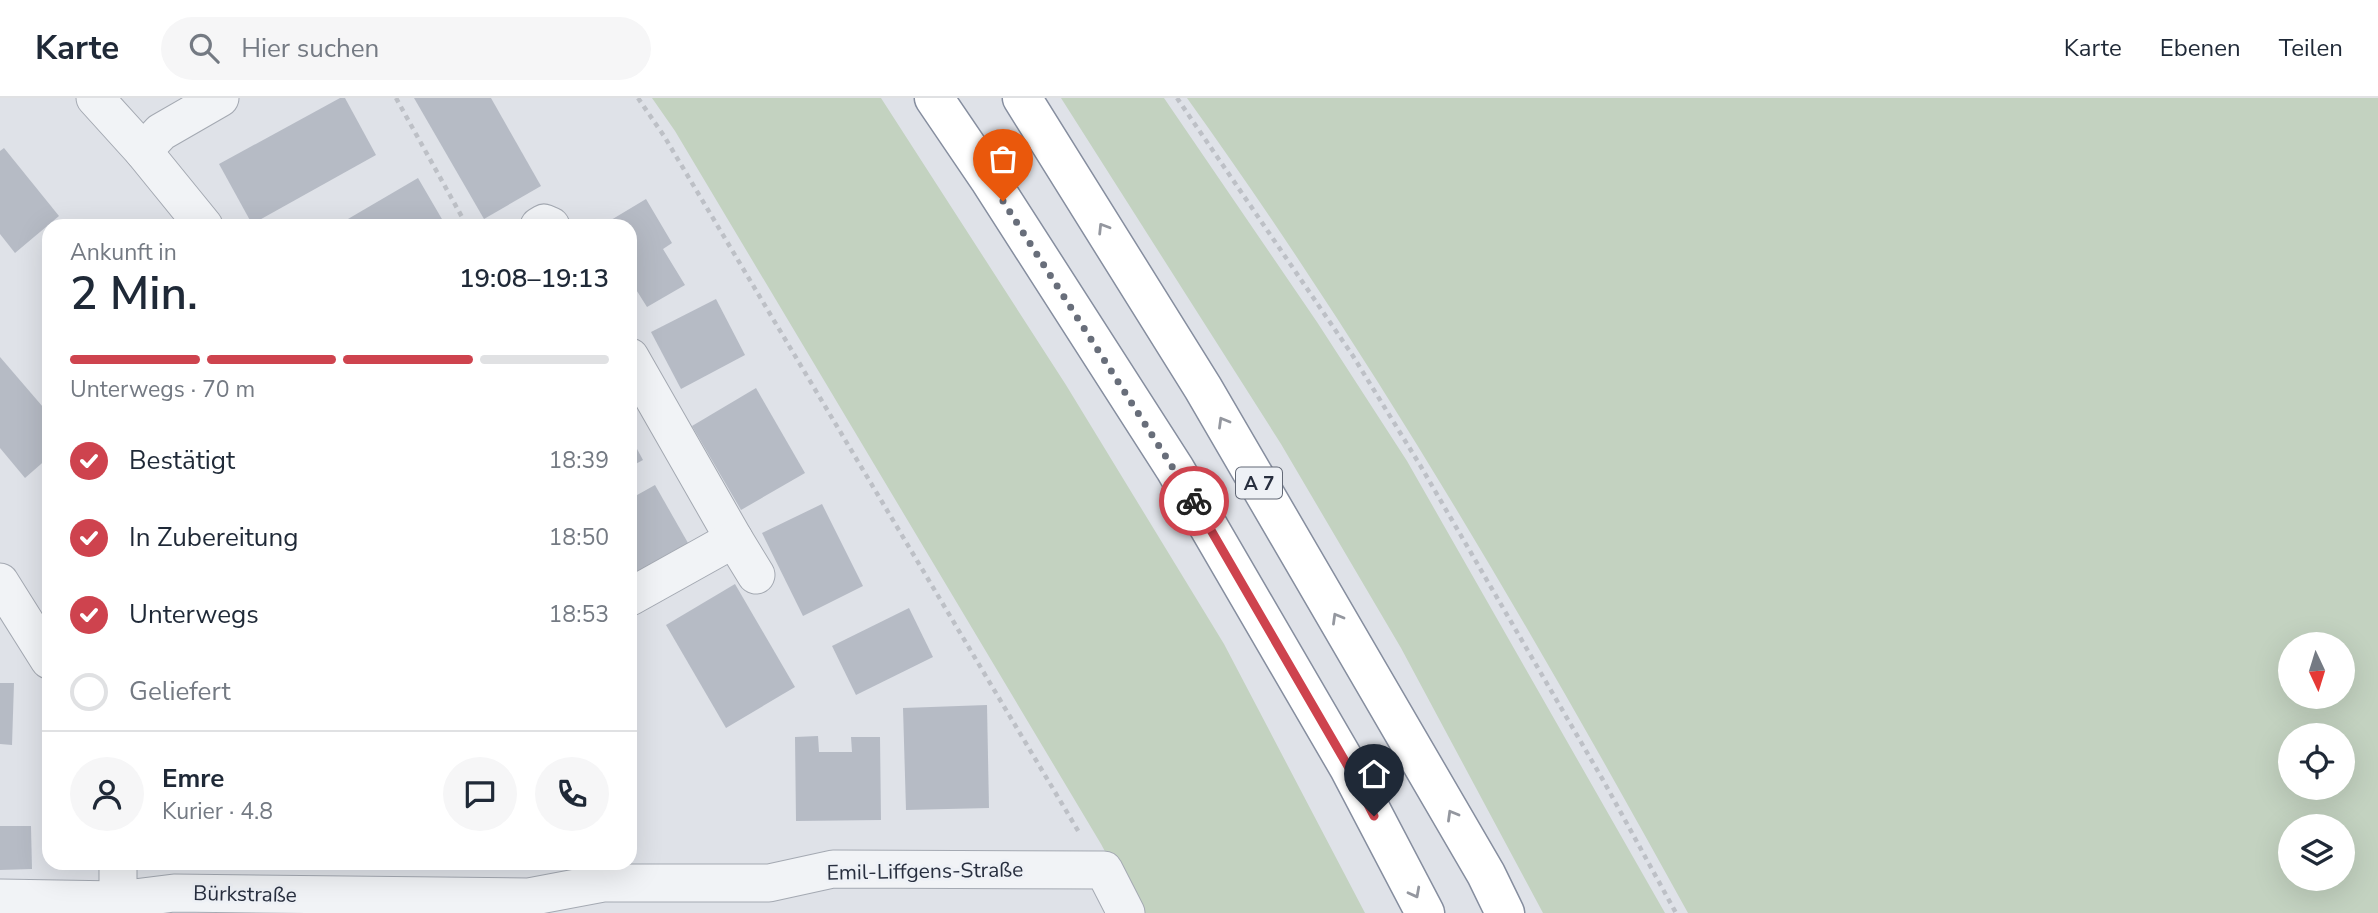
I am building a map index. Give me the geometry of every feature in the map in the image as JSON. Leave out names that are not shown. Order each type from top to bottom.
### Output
[{"type":"highway","points":[[934,98],[1175,469],[1349,768],[1425,913]]},
{"type":"highway","name":"A 7","points":[[1022,98],[1210,400],[1459,828],[1505,913]]},
{"type":"street","points":[[95,98],[143,150],[198,219]]},
{"type":"street","points":[[143,150],[161,132],[220,98]]},
{"type":"street","points":[[637,369],[756,575]]},
{"type":"street","points":[[637,593],[734,539]]},
{"type":"street","points":[[0,582],[42,649]]},
{"type":"street","name":"Emil-Liffgens-Straße","points":[[571,888],[603,883],[769,883],[833,869],[1104,870]]},
{"type":"street","points":[[118,870],[118,900]]},
{"type":"street","points":[[1104,870],[1126,913]]},
{"type":"street","name":"Bürkstraße","points":[[0,898],[174,903],[529,897],[571,888]]},
{"type":"path","points":[[396,98],[463,219]]},
{"type":"path","points":[[638,98],[664,136],[1070,820],[1104,870]]},
{"type":"path","points":[[1177,98],[1345,346],[1420,465],[1603,780],[1676,913]]},
{"type":"green space","points":[[652,98],[881,98],[1066,385],[1224,644],[1365,913],[1138,913],[1101,844],[675,131]]},
{"type":"green space","points":[[1061,98],[1164,98],[1317,322],[1407,461],[1665,913],[1543,913],[1401,648],[1281,444]]},
{"type":"green space","points":[[1187,98],[2378,98],[2378,913],[1688,913],[1571,704],[1450,498],[1322,295]]},
{"type":"building","points":[[340,98],[345,98],[376,155],[261,219],[249,219],[219,164]]},
{"type":"building","points":[[414,98],[491,98],[541,186],[484,219]]},
{"type":"building","points":[[4,148],[59,216],[55,219],[42,219],[42,230],[15,253],[0,234],[0,151]]},
{"type":"building","points":[[418,178],[442,219],[348,219]]},
{"type":"building","points":[[646,199],[672,243],[663,249],[685,285],[647,307],[637,291],[637,219],[613,219]]},
{"type":"building","points":[[716,299],[745,355],[681,389],[651,332]]},
{"type":"building","points":[[0,357],[42,406],[42,463],[25,478],[0,448]]},
{"type":"building","points":[[756,388],[805,473],[741,510],[692,426]]},
{"type":"building","points":[[637,449],[643,460],[637,463]]},
{"type":"building","points":[[655,485],[692,550],[637,574],[637,495]]},
{"type":"building","points":[[822,504],[863,586],[803,616],[762,533]]},
{"type":"building","points":[[735,584],[795,687],[726,728],[666,625]]},
{"type":"building","points":[[909,608],[933,657],[856,695],[832,646]]},
{"type":"building","points":[[0,683],[14,683],[12,745],[0,744]]},
{"type":"building","points":[[987,705],[989,808],[906,810],[903,708]]},
{"type":"building","points":[[818,736],[819,752],[852,752],[851,737],[880,737],[881,820],[796,821],[795,737]]},
{"type":"building","points":[[0,826],[31,826],[32,869],[0,870]]},
{"type":"way so far","points":[[1003,201],[1194,501]]},
{"type":"route","points":[[1194,501],[1349,768],[1374,816]]}]
